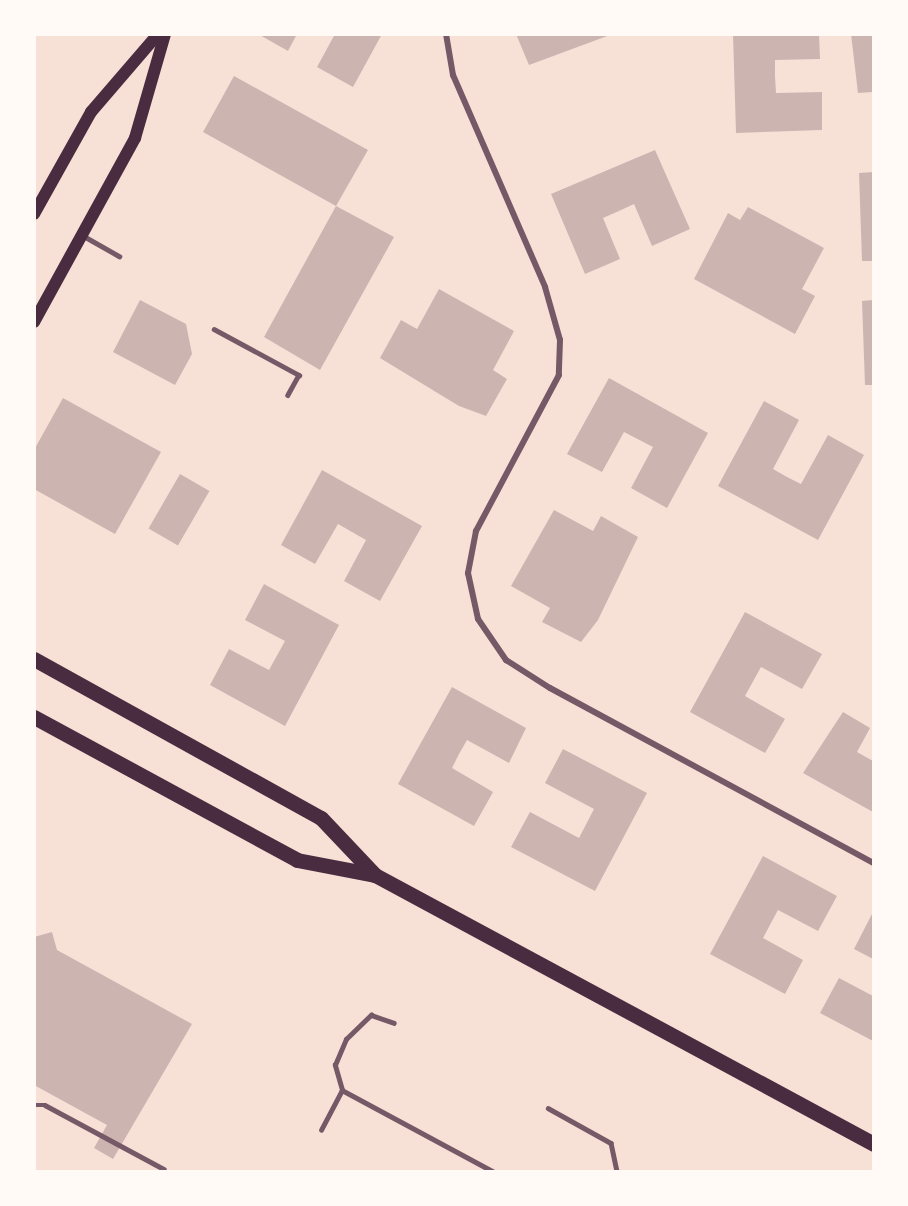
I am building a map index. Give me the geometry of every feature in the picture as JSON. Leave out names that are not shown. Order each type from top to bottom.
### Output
[{"type":"main road","points":[[34,214],[91,112],[158,34]]},
{"type":"main road","points":[[34,322],[135,138],[165,34]]},
{"type":"main road","points":[[34,659],[321,818],[375,875]]},
{"type":"main road","points":[[34,717],[297,860],[375,875],[873,1144]]},
{"type":"street","points":[[446,34],[453,75],[545,287],[560,339],[559,375],[476,531],[468,573],[478,619],[506,660],[873,863]]},
{"type":"lane","points":[[82,235],[119,256]]},
{"type":"lane","points":[[214,329],[299,375],[288,395]]},
{"type":"lane","points":[[321,1130],[342,1090],[335,1065],[346,1039],[371,1015],[394,1023]]},
{"type":"lane","points":[[342,1090],[495,1172]]},
{"type":"lane","points":[[34,1105],[45,1105],[164,1169]]},
{"type":"lane","points":[[548,1108],[610,1143],[617,1172]]},
{"type":"building","points":[[258,34],[297,34],[288,51]]},
{"type":"building","points":[[335,34],[382,34],[353,87],[317,67]]},
{"type":"building","points":[[516,34],[610,34],[610,35],[529,65]]},
{"type":"building","points":[[733,34],[819,34],[820,59],[775,60],[775,76],[776,93],[822,92],[822,130],[736,133]]},
{"type":"building","points":[[851,34],[873,34],[873,92],[858,93]]},
{"type":"building","points":[[234,76],[368,150],[336,206],[203,132]]},
{"type":"building","points":[[655,150],[690,229],[652,246],[634,204],[603,218],[620,259],[585,274],[551,194]]},
{"type":"building","points":[[873,172],[873,261],[862,261],[859,173]]},
{"type":"building","points":[[336,206],[394,237],[320,370],[264,337]]},
{"type":"building","points":[[748,207],[824,248],[802,289],[815,296],[795,334],[694,279],[728,213],[740,220]]},
{"type":"building","points":[[439,289],[514,331],[493,370],[507,379],[486,416],[459,406],[380,358],[401,320],[417,329]]},
{"type":"building","points":[[140,300],[186,324],[192,354],[175,385],[113,352]]},
{"type":"building","points":[[873,300],[873,385],[865,385],[862,301]]},
{"type":"building","points":[[609,378],[708,433],[667,508],[631,488],[653,447],[624,432],[602,472],[567,454]]},
{"type":"building","points":[[63,398],[161,452],[115,534],[34,489],[34,450]]},
{"type":"building","points":[[764,401],[799,420],[773,469],[787,477],[801,484],[828,435],[864,455],[818,540],[718,486]]},
{"type":"building","points":[[322,470],[422,526],[380,601],[344,581],[366,540],[338,524],[315,564],[281,545]]},
{"type":"building","points":[[180,474],[209,491],[178,546],[149,529]]},
{"type":"building","points":[[554,510],[593,531],[601,516],[638,537],[598,620],[581,642],[542,622],[550,608],[511,586]]},
{"type":"building","points":[[264,584],[339,625],[285,726],[210,685],[229,649],[269,670],[285,641],[245,620]]},
{"type":"building","points":[[745,612],[822,654],[802,689],[761,667],[745,696],[785,719],[765,753],[690,712]]},
{"type":"building","points":[[452,687],[526,728],[509,763],[467,740],[459,754],[452,768],[493,792],[474,826],[398,784]]},
{"type":"building","points":[[843,712],[870,728],[857,752],[873,761],[873,812],[803,773]]},
{"type":"building","points":[[563,749],[647,793],[595,891],[511,847],[530,812],[579,838],[594,809],[545,783]]},
{"type":"building","points":[[763,856],[837,896],[818,931],[778,910],[763,938],[803,960],[785,994],[710,954]]},
{"type":"building","points":[[873,912],[873,959],[854,949]]},
{"type":"building","points":[[52,932],[57,950],[192,1024],[113,1159],[94,1148],[107,1125],[34,1085],[34,937]]},
{"type":"building","points":[[839,978],[873,996],[873,1041],[820,1013]]}]
